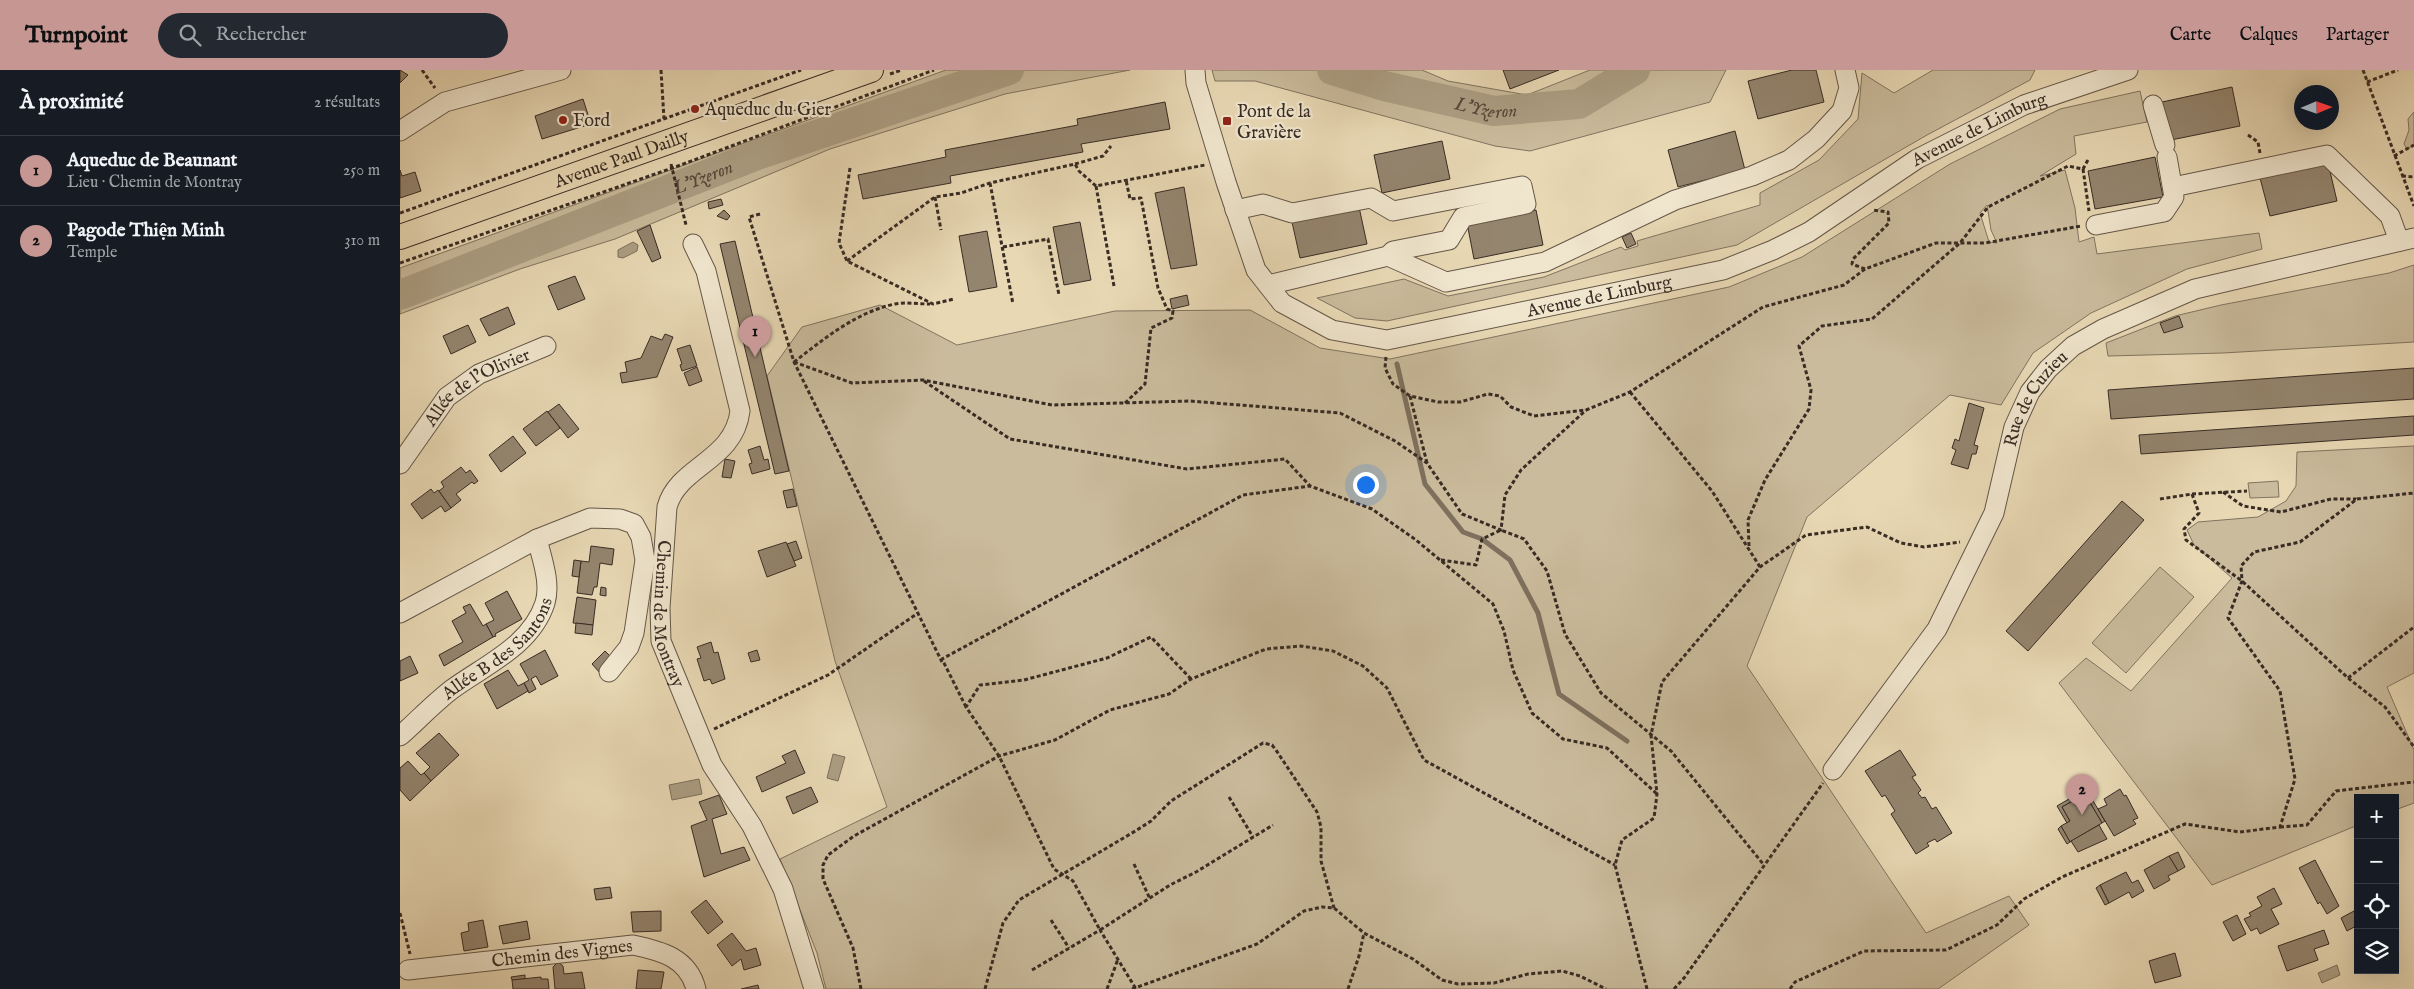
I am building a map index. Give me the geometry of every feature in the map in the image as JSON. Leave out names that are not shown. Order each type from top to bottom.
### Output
[{"type":"main road","name":"Avenue Paul Dailly","points":[[400,237],[871,70]]},
{"type":"street","points":[[400,131],[445,102],[560,70]]},
{"type":"street","points":[[1388,256],[1446,282],[1545,262],[1675,200],[1752,176],[1790,160],[1816,139],[1842,111],[1849,88],[1845,70]]},
{"type":"street","name":"Avenue de Limburg","points":[[1196,74],[1196,83],[1214,146],[1256,270],[1282,303],[1332,330],[1387,340],[1723,270],[1773,250],[1809,232],[1917,159],[2024,105],[2128,70]]},
{"type":"street","points":[[2093,225],[2164,212],[2174,197],[2166,151],[2153,105]]},
{"type":"street","points":[[2173,187],[2328,155],[2390,216],[2406,240]]},
{"type":"street","points":[[1235,210],[1263,204],[1292,213],[1370,198],[1393,211],[1522,186],[1526,204],[1464,217],[1449,240],[1393,251],[1388,256],[1268,285]]},
{"type":"street","name":"Rue de Cuzieu","points":[[1833,770],[1937,629],[1980,537],[1994,513],[2014,427],[2030,392],[2048,369],[2073,346],[2103,329],[2195,289],[2406,240]]},
{"type":"street","name":"Chemin de Montray","points":[[693,244],[706,271],[740,411],[738,424],[733,435],[716,456],[670,495],[667,507],[660,608],[661,641],[712,765],[752,826],[783,889],[814,989]]},
{"type":"street","name":"Allée de l’Olivier","points":[[400,464],[447,397],[479,374],[546,346]]},
{"type":"street","points":[[400,613],[537,539],[590,518],[620,519],[634,524],[641,537],[645,560],[634,633],[629,647],[609,672]]},
{"type":"street","name":"Allée B des Santons","points":[[400,736],[449,691],[521,641],[535,625],[545,602],[546,574],[537,539]]},
{"type":"street","name":"Chemin des Vignes","points":[[408,970],[633,945],[661,950],[679,961],[693,977],[696,989]]},
{"type":"path","points":[[422,70],[445,102]]},
{"type":"path","points":[[661,70],[663,123]]},
{"type":"path","points":[[400,213],[801,70]]},
{"type":"path","points":[[400,263],[582,200],[934,70]]},
{"type":"path","points":[[2363,70],[2414,206]]},
{"type":"path","points":[[2367,82],[2398,70]]},
{"type":"path","points":[[2248,135],[2258,142],[2258,145]]},
{"type":"path","points":[[2394,156],[2414,145]]},
{"type":"path","points":[[847,262],[935,196],[961,193],[990,183],[1075,164],[1103,156],[1111,146]]},
{"type":"path","points":[[1096,186],[1205,166],[1200,150],[1214,146]]},
{"type":"path","points":[[1387,340],[1385,368],[1393,384],[1410,396],[1438,402],[1460,402],[1488,394],[1500,396],[1511,407],[1534,416],[1586,410],[1630,392],[1763,307],[1844,284],[1865,269],[1936,243],[1985,243],[2093,225],[2083,169],[2089,158]]},
{"type":"path","points":[[671,164],[686,225]]},
{"type":"path","points":[[1075,164],[1079,171],[1096,186],[1114,286]]},
{"type":"path","points":[[1749,546],[1748,520],[1766,480],[1809,409],[1811,390],[1799,346],[1822,326],[1872,319],[1960,243],[1988,207],[2068,166],[2083,169]]},
{"type":"path","points":[[850,168],[839,243],[847,262],[933,304]]},
{"type":"path","points":[[2402,176],[2414,176]]},
{"type":"path","points":[[1125,403],[1145,384],[1151,328],[1172,318],[1173,311],[1167,309],[1158,288],[1141,198],[1130,200],[1126,180]]},
{"type":"path","points":[[990,183],[1013,304]]},
{"type":"path","points":[[580,195],[582,200]]},
{"type":"path","points":[[935,196],[941,230]]},
{"type":"path","points":[[1843,210],[1884,210],[1890,216],[1889,223],[1853,259],[1852,264],[1865,269]]},
{"type":"path","points":[[760,214],[749,217],[794,362],[918,613],[966,706],[999,756],[1054,869],[1073,881],[1100,930],[1136,988]]},
{"type":"path","points":[[1003,247],[1048,239],[1059,295]]},
{"type":"path","points":[[794,362],[836,330],[876,310],[896,304],[933,304],[954,299]]},
{"type":"path","points":[[794,362],[852,383],[923,380],[1052,406],[1190,401],[1340,413],[1395,441],[1427,463]]},
{"type":"path","points":[[923,380],[1010,439],[1187,469],[1284,459],[1310,486],[1372,509],[1416,540],[1493,604],[1504,631],[1513,670],[1532,713],[1563,739],[1607,748],[1657,794]]},
{"type":"path","points":[[1630,392],[1712,491],[1749,546],[1760,568]]},
{"type":"path","points":[[1410,396],[1427,463],[1462,514],[1524,539],[1547,571],[1565,634],[1601,692],[1671,751],[1764,865]]},
{"type":"path","points":[[1501,530],[1505,494],[1520,470],[1586,410]]},
{"type":"path","points":[[966,706],[942,658],[1243,495],[1310,486]]},
{"type":"path","points":[[2160,499],[2192,494],[2247,490]]},
{"type":"path","points":[[2223,492],[2243,506],[2280,512],[2331,499],[2357,499],[2414,493]]},
{"type":"path","points":[[2192,494],[2199,513],[2184,530],[2186,540],[2242,581],[2348,678],[2386,707],[2414,747]]},
{"type":"path","points":[[2280,827],[2295,779],[2280,691],[2228,618],[2242,581],[2241,566],[2254,552],[2300,542],[2357,499]]},
{"type":"path","points":[[1646,989],[1615,865],[1622,840],[1654,818],[1657,794],[1651,735],[1662,682],[1760,568],[1806,535],[1867,527],[1901,543],[1924,547],[1980,537]]},
{"type":"path","points":[[1439,560],[1476,566],[1482,539],[1501,530]]},
{"type":"path","points":[[700,735],[828,675],[918,613]]},
{"type":"path","points":[[2348,678],[2414,627]]},
{"type":"path","points":[[966,706],[980,685],[1024,680],[1098,660],[1151,637],[1191,679]]},
{"type":"path","points":[[862,989],[856,957],[823,879],[823,865],[828,855],[854,836],[999,756],[1055,740],[1110,710],[1169,694],[1191,679],[1266,649],[1301,646],[1333,651],[1363,666],[1386,688],[1424,760],[1615,865]]},
{"type":"path","points":[[985,989],[1008,913],[1019,900],[1151,821],[1171,801],[1263,743],[1272,745],[1276,750],[1317,812],[1320,827],[1321,861],[1334,908],[1364,933],[1413,959],[1442,980],[1458,984],[1494,983],[1528,974],[1562,971],[1580,976],[1606,989]]},
{"type":"path","points":[[1674,989],[1684,978],[1833,770]]},
{"type":"path","points":[[1790,989],[1795,982],[1864,951],[1946,950],[1997,925],[2024,899],[2062,877],[2185,824],[2240,832],[2307,825],[2336,791],[2414,782]]},
{"type":"path","points":[[1229,797],[1253,837]]},
{"type":"path","points":[[1032,970],[1273,826]]},
{"type":"path","points":[[1134,864],[1150,898]]},
{"type":"path","points":[[1132,989],[1257,944],[1304,911],[1322,907],[1334,908]]},
{"type":"path","points":[[400,913],[410,952],[408,970]]},
{"type":"path","points":[[1051,920],[1069,948]]},
{"type":"path","points":[[1348,989],[1359,956],[1364,933]]},
{"type":"path","points":[[1107,989],[1118,958]]},
{"type":"shaded area","points":[[946,70],[1130,70],[1005,94],[830,149],[615,239],[520,269],[400,314],[400,268]]},
{"type":"shaded area","points":[[1212,70],[1422,70],[1448,81],[1527,95],[1590,70],[1726,70],[1710,102],[1530,151],[1495,146],[1255,81],[1215,81]]},
{"type":"shaded area","points":[[1933,70],[2035,70],[2030,80],[1927,135],[1737,245],[1387,321],[1355,318],[1317,298],[1404,279],[1448,296],[1544,277],[1621,247],[1625,250],[1638,246],[1637,241],[1760,205],[1760,193],[1819,160],[1858,119],[1862,73],[1894,93]]},
{"type":"shaded area","points":[[2140,91],[2147,122],[2074,136],[2076,154],[2040,176],[2065,170],[2075,208],[2079,242],[2094,237],[2097,254],[2259,233],[2262,249],[2187,269],[2091,313],[2033,353],[2001,405],[1950,395],[1807,517],[1747,666],[1926,933],[2009,896],[2029,925],[1938,989],[826,989],[817,953],[780,859],[887,807],[835,661],[767,376],[802,327],[880,305],[957,345],[1115,311],[1250,310],[1320,348],[1390,359],[1729,287],[1802,257],[1950,164],[2060,109]],"holes":[[[1987,205],[1991,230],[1997,243],[1989,242],[1980,213]]]},
{"type":"shaded area","points":[[2414,112],[2414,145],[2407,149],[2404,144],[2409,130],[2408,119]]},
{"type":"shaded area","points":[[633,242],[638,245],[637,251],[623,258],[618,257],[618,250]]},
{"type":"shaded area","points":[[2414,265],[2414,342],[2223,353],[2108,356],[2106,343],[2175,316],[2221,305],[2389,273]]},
{"type":"shaded area","points":[[2414,446],[2414,673],[2387,687],[2414,750],[2414,803],[2399,809],[2399,794],[2354,794],[2354,827],[2212,885],[2059,683],[2086,658],[2131,691],[2232,578],[2194,545],[2187,530],[2198,522],[2258,517],[2286,501],[2296,486],[2297,452]]},
{"type":"shaded area","points":[[2278,481],[2279,497],[2250,498],[2248,483]]},
{"type":"shaded area","points":[[2160,567],[2194,597],[2126,673],[2092,643]]},
{"type":"shaded area","points":[[833,754],[845,757],[838,781],[827,778]]},
{"type":"shaded area","points":[[699,779],[702,794],[672,800],[669,785]]},
{"type":"shaded area","points":[[2337,965],[2340,975],[2322,983],[2318,973]]},
{"type":"building","points":[[400,70],[408,75],[400,83]]},
{"type":"building","points":[[1503,70],[1559,70],[1510,89]]},
{"type":"building","points":[[1792,70],[1816,70],[1824,102],[1758,119],[1748,81]]},
{"type":"building","points":[[2232,87],[2240,126],[2171,140],[2162,102]]},
{"type":"building","name":"Ford","points":[[583,99],[591,124],[542,139],[535,116]]},
{"type":"building","points":[[1165,102],[1170,129],[1081,144],[1083,152],[950,176],[951,183],[863,199],[858,175],[946,157],[945,150],[1078,125],[1077,119]]},
{"type":"building","points":[[1735,131],[1745,170],[1678,187],[1668,150]]},
{"type":"building","points":[[1442,141],[1450,179],[1382,193],[1374,155]]},
{"type":"building","points":[[2155,157],[2163,197],[2095,209],[2088,171]]},
{"type":"building","points":[[2328,163],[2337,201],[2270,216],[2260,178]]},
{"type":"building","points":[[400,170],[402,176],[415,172],[421,191],[400,198]]},
{"type":"building","points":[[1184,187],[1197,265],[1171,269],[1155,193]]},
{"type":"building","points":[[721,199],[723,205],[709,209],[708,202]]},
{"type":"building","points":[[1359,207],[1367,244],[1300,258],[1292,222]]},
{"type":"building","points":[[724,210],[730,216],[727,220],[717,216]]},
{"type":"building","points":[[1536,210],[1543,245],[1474,259],[1467,223]]},
{"type":"building","points":[[1080,222],[1091,280],[1064,285],[1053,227]]},
{"type":"building","points":[[650,225],[661,258],[652,262],[637,231]]},
{"type":"building","points":[[987,231],[997,287],[969,292],[959,236]]},
{"type":"building","points":[[1631,233],[1636,244],[1627,248],[1622,237]]},
{"type":"building","points":[[735,241],[789,471],[775,474],[720,244]]},
{"type":"building","points":[[575,276],[585,299],[558,310],[548,286]]},
{"type":"building","points":[[1187,295],[1189,305],[1172,309],[1170,299]]},
{"type":"building","points":[[508,307],[515,324],[489,336],[480,319]]},
{"type":"building","points":[[2179,316],[2183,327],[2164,333],[2160,323]]},
{"type":"building","points":[[468,325],[476,342],[451,354],[443,336]]},
{"type":"building","points":[[665,334],[673,337],[657,377],[622,383],[620,373],[627,372],[625,362],[641,358],[651,336],[662,340]]},
{"type":"building","points":[[690,345],[697,366],[682,371],[680,365],[682,364],[677,349]]},
{"type":"building","points":[[697,367],[702,381],[689,386],[684,373]]},
{"type":"building","points":[[2414,368],[2414,399],[2111,419],[2108,390]]},
{"type":"building","points":[[1969,403],[1984,408],[1974,445],[1978,446],[1976,454],[1972,454],[1968,469],[1951,464],[1956,450],[1952,448],[1955,439],[1959,441]]},
{"type":"building","points":[[559,404],[579,429],[568,438],[548,412]]},
{"type":"building","points":[[547,411],[560,428],[536,446],[523,429]]},
{"type":"building","points":[[2414,416],[2414,435],[2141,454],[2139,435]]},
{"type":"building","points":[[513,436],[526,453],[501,472],[489,455]]},
{"type":"building","points":[[760,446],[764,460],[768,459],[770,469],[752,474],[749,464],[752,463],[748,450]]},
{"type":"building","points":[[725,459],[735,461],[731,478],[722,477]]},
{"type":"building","points":[[461,467],[466,473],[470,470],[478,481],[474,484],[472,482],[456,494],[461,500],[451,508],[439,491],[444,487],[441,482]]},
{"type":"building","points":[[431,489],[434,493],[438,490],[451,508],[445,512],[441,506],[422,519],[411,504]]},
{"type":"building","points":[[793,489],[797,506],[787,508],[783,491]]},
{"type":"building","points":[[2122,501],[2144,520],[2028,651],[2006,631]]},
{"type":"building","points":[[796,541],[802,558],[794,561],[787,544]]},
{"type":"building","points":[[786,542],[796,566],[767,577],[758,551]]},
{"type":"building","points":[[591,546],[614,549],[612,565],[600,563],[597,587],[594,587],[592,595],[577,593],[581,561],[589,562]]},
{"type":"building","points":[[574,560],[581,561],[579,577],[572,576]]},
{"type":"building","points":[[601,587],[606,588],[606,596],[600,595]]},
{"type":"building","points":[[507,591],[522,619],[493,637],[486,624],[494,620],[485,603]]},
{"type":"building","points":[[577,597],[596,600],[593,625],[573,623]]},
{"type":"building","points":[[470,604],[483,626],[486,624],[493,637],[444,666],[439,655],[463,642],[452,621],[466,613],[463,607]]},
{"type":"building","points":[[576,623],[593,625],[592,635],[575,633]]},
{"type":"building","points":[[711,642],[714,653],[718,652],[725,679],[712,684],[710,679],[704,681],[697,659],[701,658],[697,647]]},
{"type":"building","points":[[545,650],[558,676],[541,685],[536,676],[531,679],[536,689],[529,693],[524,683],[529,680],[520,664]]},
{"type":"building","points":[[757,650],[760,660],[751,662],[748,653]]},
{"type":"building","points":[[605,651],[613,659],[600,673],[592,664]]},
{"type":"building","points":[[410,656],[418,673],[400,681],[400,661]]},
{"type":"building","points":[[508,670],[518,686],[524,683],[528,691],[497,709],[484,684]]},
{"type":"building","points":[[439,733],[459,755],[431,781],[424,773],[430,767],[416,753]]},
{"type":"building","points":[[795,750],[805,773],[762,792],[756,777],[786,763],[782,756]]},
{"type":"building","points":[[1900,750],[1916,775],[1912,777],[1921,790],[1918,793],[1922,798],[1925,797],[1932,809],[1936,807],[1952,833],[1937,842],[1935,839],[1927,843],[1929,846],[1916,854],[1891,814],[1895,811],[1885,795],[1882,797],[1865,771]]},
{"type":"building","points":[[408,761],[421,775],[424,773],[431,781],[410,801],[400,790],[400,768]]},
{"type":"building","points":[[811,787],[818,802],[793,814],[786,797]]},
{"type":"building","points":[[2086,789],[2105,821],[2102,823],[2085,794],[2062,807],[2070,821],[2067,823],[2057,806]]},
{"type":"building","points":[[2120,789],[2124,796],[2126,795],[2138,818],[2133,820],[2136,824],[2114,836],[2098,809],[2107,805],[2104,799]]},
{"type":"building","points":[[2085,794],[2102,823],[2070,842],[2061,826],[2070,821],[2062,807]]},
{"type":"building","points":[[719,795],[727,814],[712,819],[721,854],[744,847],[750,860],[704,877],[691,826],[707,820],[699,802]]},
{"type":"building","points":[[2099,825],[2107,839],[2078,852],[2071,841]]},
{"type":"building","points":[[2061,826],[2070,842],[2067,844],[2058,829]]},
{"type":"building","points":[[2178,852],[2185,867],[2178,871],[2169,856]]},
{"type":"building","points":[[2169,856],[2178,871],[2168,876],[2170,880],[2154,889],[2144,870]]},
{"type":"building","points":[[2315,860],[2339,906],[2327,914],[2320,902],[2318,904],[2299,868]]},
{"type":"building","points":[[2126,872],[2132,883],[2138,880],[2144,891],[2132,898],[2129,892],[2109,903],[2100,885]]},
{"type":"building","points":[[2100,885],[2109,903],[2105,905],[2096,888]]},
{"type":"building","points":[[610,887],[612,898],[596,900],[594,889]]},
{"type":"building","points":[[2274,888],[2282,904],[2271,909],[2279,924],[2260,934],[2257,928],[2251,931],[2244,919],[2251,916],[2249,913],[2262,906],[2257,897]]},
{"type":"building","points":[[706,900],[723,922],[708,934],[691,912]]},
{"type":"building","points":[[661,911],[661,931],[633,932],[631,912]]},
{"type":"building","points":[[2354,911],[2354,927],[2347,931],[2341,918]]},
{"type":"building","points":[[2237,915],[2246,934],[2233,941],[2223,922]]},
{"type":"building","points":[[483,920],[488,947],[464,951],[461,933],[469,931],[468,923]]},
{"type":"building","points":[[527,921],[530,939],[503,944],[499,926]]},
{"type":"building","points":[[2324,930],[2329,944],[2314,949],[2318,960],[2287,971],[2278,946]]},
{"type":"building","points":[[732,933],[746,951],[756,948],[761,965],[744,970],[741,959],[732,966],[717,945]]},
{"type":"building","points":[[2175,953],[2181,976],[2155,983],[2149,961]]},
{"type":"building","points":[[558,962],[563,966],[564,974],[582,972],[585,989],[555,989],[553,967]]},
{"type":"building","points":[[638,970],[664,972],[661,989],[636,989]]},
{"type":"building","points":[[525,975],[525,979],[512,980],[511,977]]},
{"type":"building","points":[[541,977],[541,979],[548,979],[549,989],[513,989],[512,980]]},
{"type":"building","points":[[758,985],[759,989],[741,989]]},
{"type":"waterway","name":"L'Yzeron","points":[[400,295],[760,154],[1009,70]]},
{"type":"waterway","name":"L'Yzeron","points":[[1332,70],[1384,86],[1494,111],[1579,104],[1635,70]]},
{"type":"waterway","points":[[1397,364],[1425,484],[1463,532],[1482,539],[1510,560],[1538,613],[1559,694],[1627,741]]},
{"type":"place","name":"Aqueduc du Gier","points":[[695,109]]},
{"type":"place","name":"Ford","points":[[563,120]]},
{"type":"place","name":"Pont de la Gravière","points":[[1227,121]]},
{"type":"place","name":"Aqueduc de Beaunant","points":[[755,357]]},
{"type":"place","name":"Pagode Thiện Minh","points":[[2082,815]]}]
